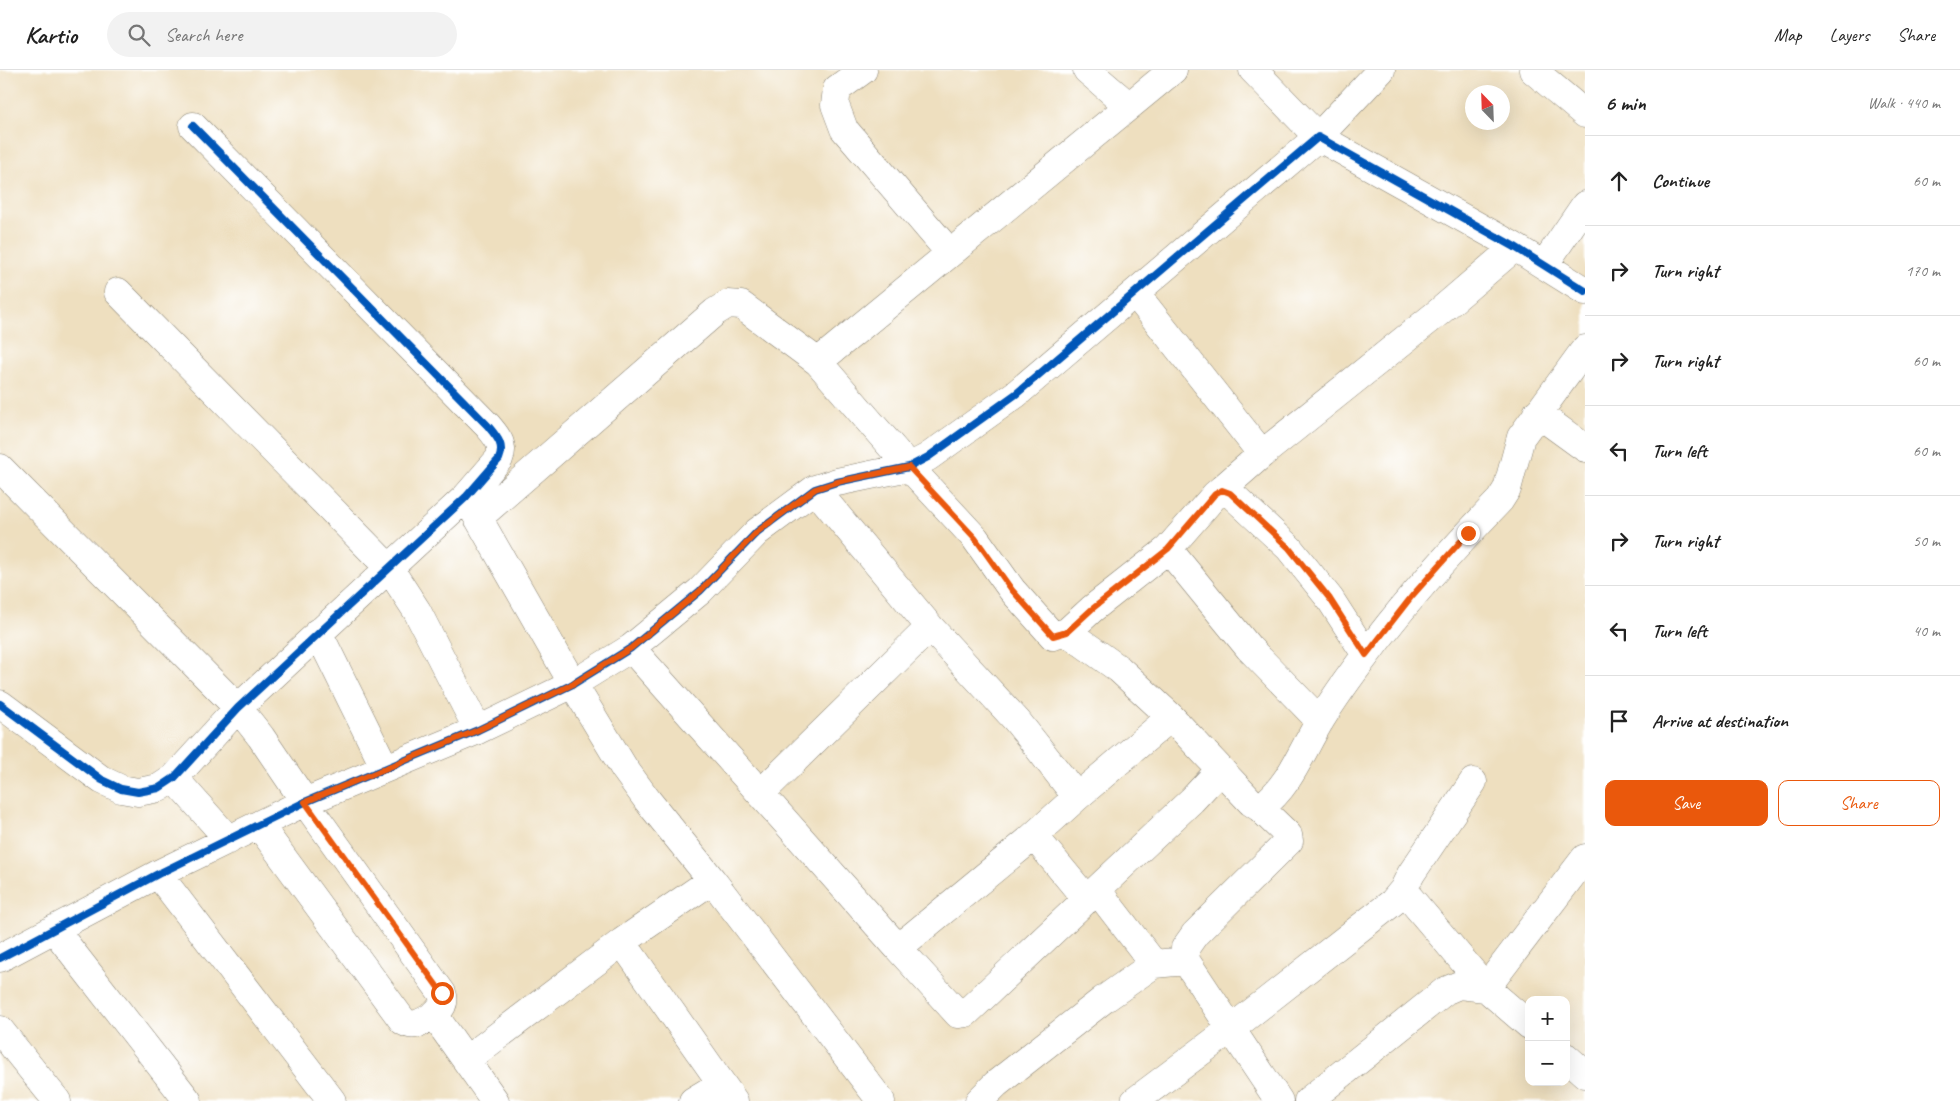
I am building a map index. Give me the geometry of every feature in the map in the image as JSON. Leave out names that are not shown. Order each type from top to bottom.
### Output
[{"type":"street","points":[[863,70],[838,89],[835,105],[844,128],[950,253]]},
{"type":"street","points":[[1087,70],[1129,106]]},
{"type":"street","points":[[818,362],[1173,70]]},
{"type":"street","points":[[1253,70],[1318,137],[1515,247],[1585,291]]},
{"type":"street","points":[[0,958],[158,874],[305,802],[478,730],[573,684],[631,648],[700,591],[757,532],[815,489],[837,482],[909,467],[928,457],[1016,394],[1318,137],[1382,70]]},
{"type":"street","points":[[1533,70],[1585,114]]},
{"type":"street","points":[[193,126],[495,435],[501,444],[502,452],[472,508]]},
{"type":"street","points":[[1544,265],[1585,205]]},
{"type":"street","points":[[0,704],[102,780],[121,790],[138,792],[159,788],[174,778],[238,708],[389,568],[472,508],[715,312],[728,304],[741,305],[818,362],[909,467],[975,538],[1012,590],[1053,636],[1067,632],[1092,609],[1168,549],[1215,494],[1439,312],[1515,247]]},
{"type":"street","points":[[118,292],[389,568],[417,611],[478,730]]},
{"type":"street","points":[[1136,293],[1262,454]]},
{"type":"street","points":[[1260,808],[1274,798],[1284,784],[1320,721],[1366,655],[1412,596],[1500,500],[1507,489],[1521,437],[1585,349]]},
{"type":"street","points":[[1537,413],[1585,448]]},
{"type":"street","points":[[0,468],[238,708],[261,737],[305,802],[442,993],[443,1005],[434,1015],[420,1024],[407,1024],[403,1021],[259,825]]},
{"type":"street","points":[[815,489],[930,627],[1018,721],[1077,797]]},
{"type":"street","points":[[1222,490],[1230,493],[1289,548],[1330,599],[1366,655]]},
{"type":"street","points":[[472,508],[573,684],[624,768],[648,802],[712,880],[881,1101]]},
{"type":"street","points":[[1168,549],[1249,648],[1320,721]]},
{"type":"street","points":[[761,793],[930,627]]},
{"type":"street","points":[[318,632],[385,768]]},
{"type":"street","points":[[1067,632],[1119,670],[1171,717],[1251,802],[1260,808],[1288,835],[1289,841],[1195,934],[1185,948],[1186,961],[1279,1101]]},
{"type":"street","points":[[631,648],[958,1014],[966,1013],[1192,800],[1220,770]]},
{"type":"street","points":[[898,948],[1034,836],[1171,717]]},
{"type":"street","points":[[174,778],[229,840]]},
{"type":"street","points":[[1135,1101],[1231,1029],[1393,902],[1403,890],[1411,874],[1474,782]]},
{"type":"street","points":[[1034,836],[1092,895],[1154,964]]},
{"type":"street","points":[[1486,988],[1585,858]]},
{"type":"street","points":[[158,874],[332,1101]]},
{"type":"street","points":[[466,1060],[622,942],[712,880]]},
{"type":"street","points":[[1403,890],[1486,988],[1525,1022]]},
{"type":"street","points":[[54,929],[188,1101]]},
{"type":"street","points":[[622,942],[728,1092],[693,1101]]},
{"type":"street","points":[[979,1101],[996,1084],[1103,1000],[1154,964],[1186,961]]},
{"type":"street","points":[[1308,1101],[1445,992],[1459,985],[1486,988]]},
{"type":"street","points":[[434,1015],[495,1101]]},
{"type":"street","points":[[0,1030],[57,1101]]},
{"type":"street","points":[[1570,1061],[1585,1074]]},
{"type":"cycle path","points":[[0,704],[102,780],[121,789],[138,792],[159,788],[174,778],[238,708],[466,497],[499,459],[501,454],[501,445],[488,426],[193,126]]},
{"type":"cycle path","points":[[0,958],[158,874],[305,802],[478,730],[573,684],[631,648],[700,591],[757,532],[815,489],[837,482],[909,467],[928,457],[1016,394],[1318,137],[1515,247],[1585,291]]},
{"type":"route","points":[[442,993],[305,802],[478,730],[573,684],[631,648],[700,591],[757,532],[815,489],[837,482],[909,467],[975,538],[1012,590],[1053,636],[1067,632],[1092,609],[1168,549],[1215,494],[1222,490],[1230,493],[1289,548],[1330,599],[1366,655],[1412,596],[1468,533]]}]
